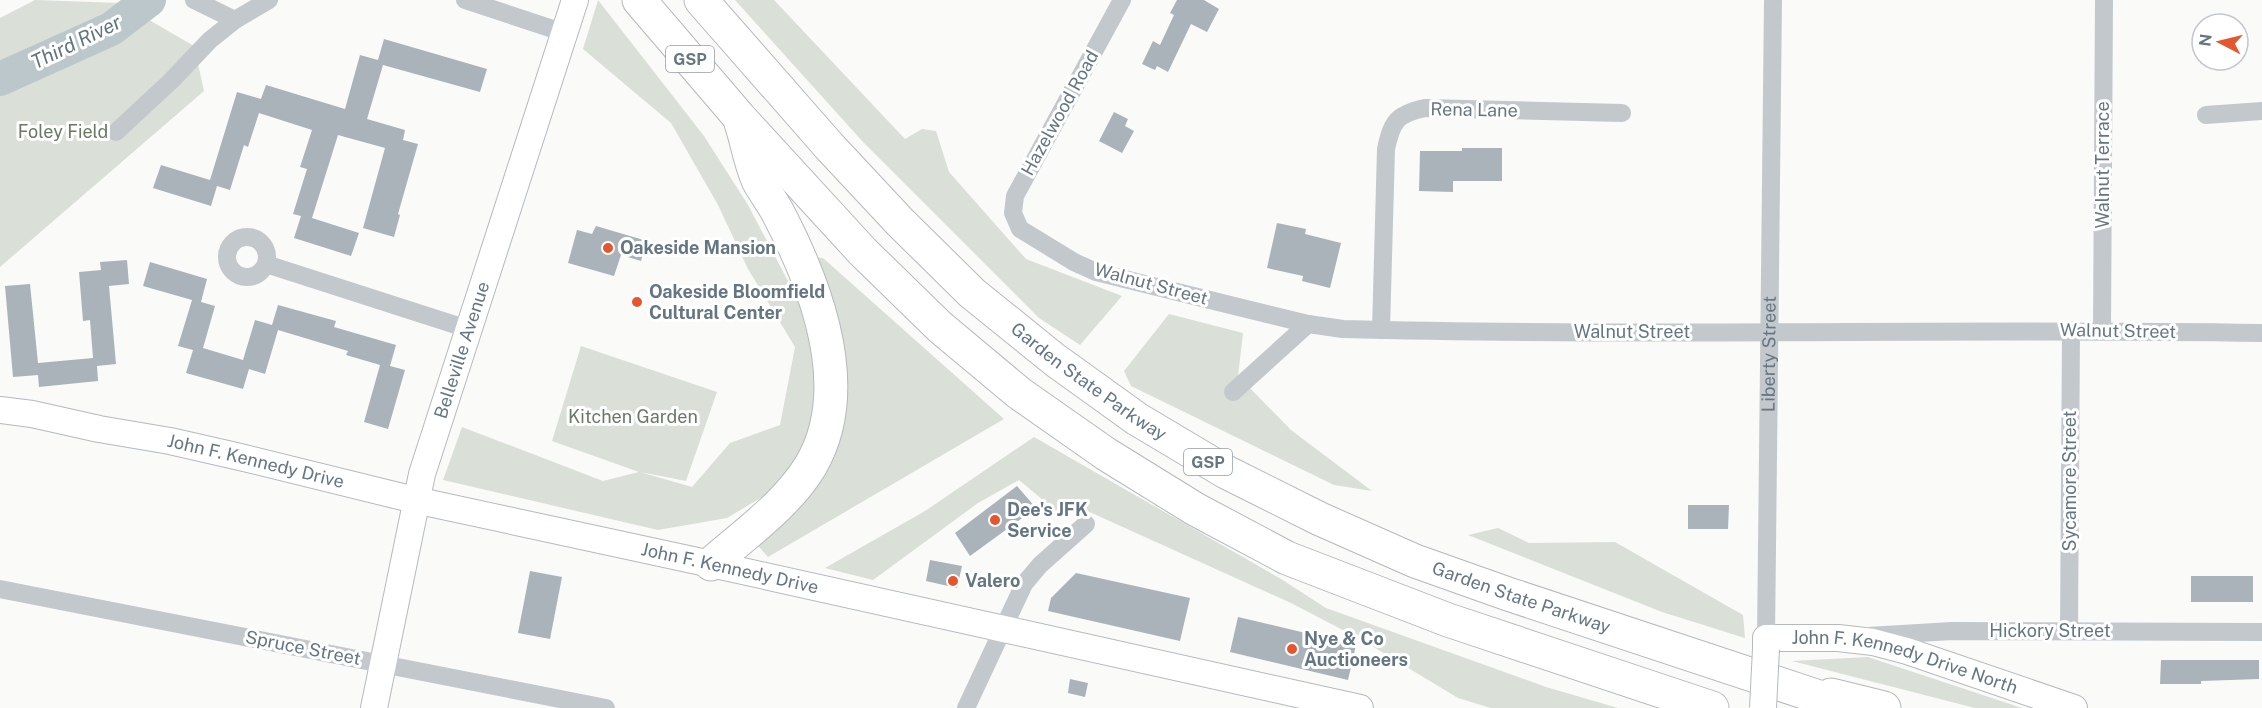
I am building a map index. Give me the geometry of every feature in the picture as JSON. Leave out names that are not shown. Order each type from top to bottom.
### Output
[{"type":"highway","name":"GSP","points":[[639,0],[740,118],[863,252],[940,327],[1019,393],[1106,454],[1195,508],[1287,558],[1448,620],[1712,708]]},
{"type":"highway","name":"Garden State Parkway","points":[[701,0],[837,154],[900,222],[972,293],[1055,360],[1137,419],[1226,472],[1320,519],[1415,561],[1764,668],[1852,708]]},
{"type":"highway","points":[[711,564],[786,497],[810,466],[826,434],[831,398],[830,360],[818,309],[790,239],[758,179],[740,118]]},
{"type":"highway","points":[[1764,668],[1884,708]]},
{"type":"main road","name":"Belleville Avenue","points":[[374,708],[415,500],[575,0]]},
{"type":"main road","name":"John F. Kennedy Drive","points":[[0,410],[32,414],[99,429],[170,441],[415,500],[1359,708]]},
{"type":"main road","name":"John F. Kennedy Drive","points":[[0,428],[57,432],[99,429]]},
{"type":"main road","name":"John F. Kennedy Drive North","points":[[1764,668],[1838,638],[1873,642],[1907,651],[2073,708]]},
{"type":"street","points":[[194,0],[235,20]]},
{"type":"street","points":[[116,132],[171,81],[210,40],[235,20],[269,0]]},
{"type":"street","points":[[465,0],[565,33]]},
{"type":"street","name":"Hazelwood Road","points":[[1020,229],[1013,213],[1015,196],[1122,0]]},
{"type":"street","name":"Liberty Street","points":[[1764,668],[1773,0]]},
{"type":"street","name":"Walnut Terrace","points":[[2102,330],[2104,0]]},
{"type":"street","name":"Rena Lane","points":[[1380,330],[1386,150],[1390,131],[1397,119],[1409,112],[1425,108],[1622,113]]},
{"type":"street","points":[[2206,115],[2262,111]]},
{"type":"street","name":"Walnut Street","points":[[1020,229],[1074,262],[1096,272],[1308,324],[1343,329],[1769,332],[2102,330],[2262,333]]},
{"type":"street","points":[[266,264],[468,329]]},
{"type":"street","points":[[1233,392],[1308,324]]},
{"type":"street","name":"Sycamore Street","points":[[2069,632],[2071,330]]},
{"type":"street","points":[[966,708],[1024,584],[1040,565],[1086,524]]},
{"type":"street","name":"Spruce Street","points":[[0,589],[606,708]]},
{"type":"street","name":"Hickory Street","points":[[1838,638],[1932,632],[2262,632]]},
{"type":"green space","name":"Foley Field","points":[[35,0],[120,3],[194,46],[204,91],[0,267],[0,18]]},
{"type":"green space","name":"Kitchen Garden","points":[[598,0],[704,136],[748,205],[798,300],[820,380],[810,437],[781,486],[727,518],[658,530],[443,480],[462,427],[603,481],[639,472],[552,441],[581,346],[717,392],[686,481],[640,472],[692,487],[730,443],[780,425],[795,347],[748,269],[718,205],[671,123],[583,49]]},
{"type":"green space","points":[[735,0],[774,0],[905,139],[922,129],[936,131],[949,172],[1026,259],[1122,296],[1080,345],[1039,318],[863,142]]},
{"type":"green space","points":[[807,256],[823,258],[1004,419],[768,557],[754,541],[836,436]]},
{"type":"green space","points":[[1169,314],[1243,333],[1238,376],[1291,430],[1372,491],[1334,485],[1131,386],[1124,371]]},
{"type":"green space","points":[[1034,437],[1281,579],[1326,608],[1546,687],[1618,708],[1491,708],[1458,698],[1362,640],[1291,603],[1083,509],[1055,510],[1019,480],[978,503],[873,580],[825,568],[925,511]]},
{"type":"green space","points":[[1498,528],[1529,543],[1615,542],[1743,615],[1745,638],[1662,612],[1468,535]]},
{"type":"green space","points":[[1868,657],[2022,708],[1975,708],[1792,661]]},
{"type":"building","points":[[1177,0],[1204,0],[1219,9],[1207,32],[1191,24],[1168,72],[1157,66],[1155,70],[1142,64],[1153,41],[1160,45],[1174,15],[1170,13]]},
{"type":"building","points":[[384,39],[487,69],[480,92],[383,65],[367,119],[405,130],[403,140],[418,144],[398,214],[400,215],[394,237],[363,228],[385,148],[338,135],[312,218],[359,233],[351,256],[294,238],[301,216],[293,214],[307,169],[300,167],[312,130],[259,113],[248,147],[244,145],[230,190],[217,186],[211,206],[153,188],[161,165],[210,180],[237,92],[261,99],[266,85],[345,109],[360,55],[378,60]]},
{"type":"building","points":[[1114,112],[1128,119],[1125,126],[1134,131],[1122,153],[1099,141]]},
{"type":"building","points":[[1462,148],[1502,148],[1502,181],[1453,181],[1453,192],[1419,191],[1420,151],[1462,151]]},
{"type":"building","points":[[1277,223],[1306,229],[1305,234],[1341,243],[1330,288],[1302,281],[1303,276],[1267,268]]},
{"type":"building","name":"Oakeside Mansion","points":[[596,226],[647,241],[641,261],[621,255],[614,276],[568,263],[577,230],[592,234]]},
{"type":"building","points":[[127,260],[129,284],[109,286],[116,364],[97,366],[98,381],[39,387],[38,375],[13,377],[5,286],[30,284],[38,363],[93,358],[90,320],[83,321],[79,272],[101,270],[100,262]]},
{"type":"building","points":[[150,262],[207,279],[201,302],[215,306],[203,348],[243,360],[255,320],[272,325],[278,305],[336,321],[334,327],[396,345],[390,366],[405,370],[388,429],[364,422],[380,365],[346,355],[348,351],[278,330],[265,374],[249,369],[243,389],[186,373],[193,350],[178,346],[192,300],[143,286]]},
{"type":"building","name":"Dee's JFK Service","points":[[1017,486],[1036,508],[970,556],[955,533]]},
{"type":"building","points":[[1688,505],[1729,505],[1728,529],[1688,529]]},
{"type":"building","points":[[930,560],[962,566],[957,588],[926,581]]},
{"type":"building","points":[[530,571],[562,577],[550,639],[518,633]]},
{"type":"building","points":[[1076,573],[1190,598],[1180,641],[1048,611],[1051,598]]},
{"type":"building","points":[[2191,576],[2253,576],[2253,602],[2191,602]]},
{"type":"building","points":[[1238,617],[1356,645],[1348,680],[1230,652]]},
{"type":"building","points":[[2161,660],[2259,660],[2259,679],[2201,681],[2201,684],[2160,684]]},
{"type":"building","points":[[1070,679],[1088,683],[1085,697],[1068,693]]},
{"type":"waterway","name":"Third River","points":[[0,79],[111,29],[149,0]]},
{"type":"place","name":"Oakeside Mansion","points":[[608,248]]},
{"type":"place","name":"Oakeside Bloomfield Cultural Center","points":[[637,302]]},
{"type":"place","name":"Dee's JFK Service","points":[[995,520]]},
{"type":"place","name":"Valero","points":[[953,581]]},
{"type":"place","name":"Nye & Co Auctioneers","points":[[1292,649]]}]
